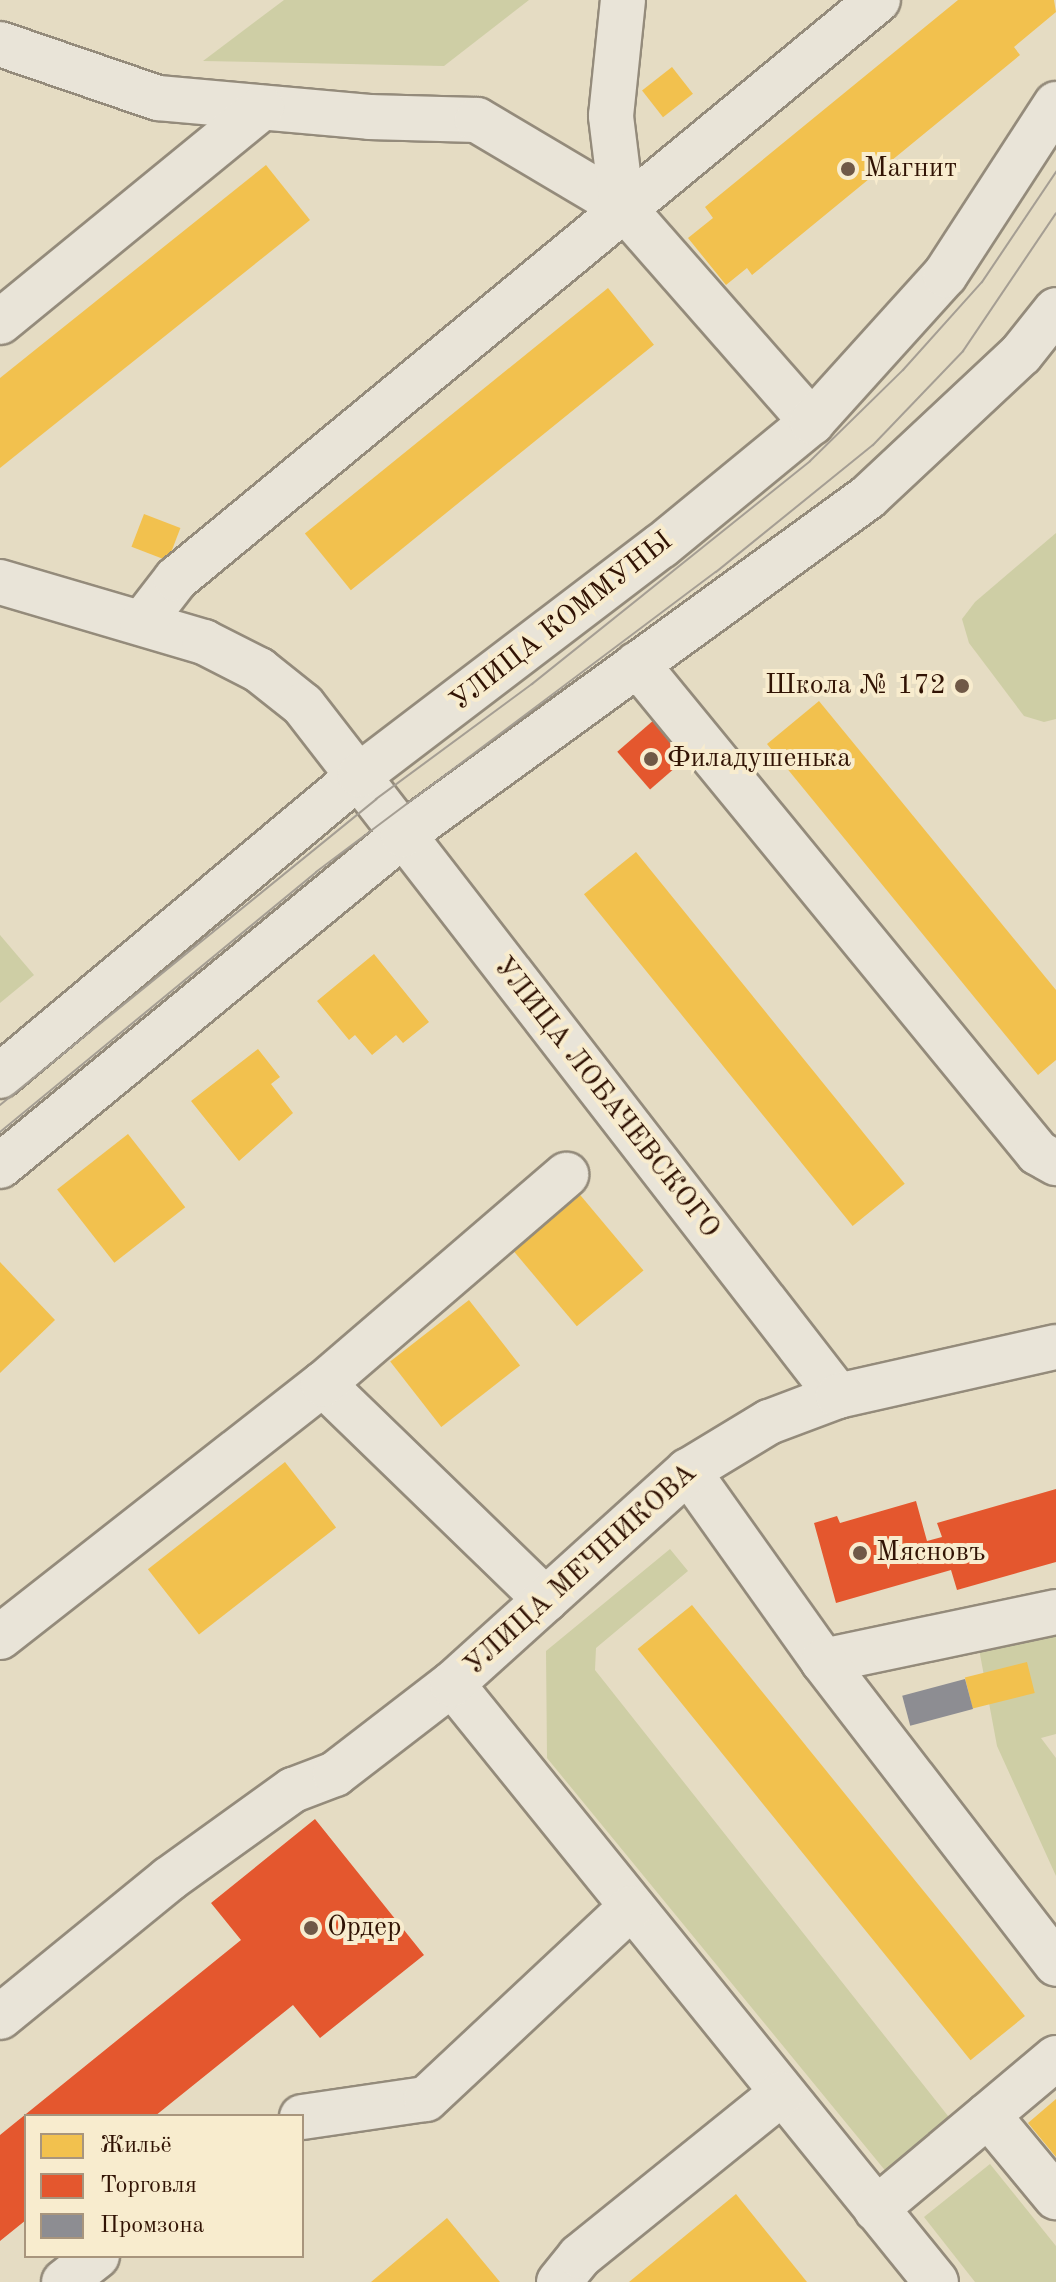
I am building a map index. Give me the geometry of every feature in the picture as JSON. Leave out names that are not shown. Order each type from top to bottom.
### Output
[{"type":"street","points":[[622,206],[611,116],[623,0]]},
{"type":"street","points":[[142,623],[176,579],[622,206],[878,0]]},
{"type":"street","points":[[0,44],[158,98],[261,108],[477,120],[622,206],[812,422]]},
{"type":"street","name":"УЛИЦА КОММУНЫ","points":[[0,1076],[368,787],[812,422],[945,275],[1056,104]]},
{"type":"street","points":[[0,322],[261,108]]},
{"type":"street","points":[[0,1166],[403,835],[492,775],[637,664],[868,497],[1021,354],[1056,310]]},
{"type":"street","name":"УЛИЦА ЛОБАЧЕВСКОГО","points":[[0,582],[204,642],[259,670],[303,705],[838,1396]]},
{"type":"street","points":[[637,664],[1038,1153],[1056,1163]]},
{"type":"street","points":[[0,1637],[323,1384],[566,1175]]},
{"type":"street","name":"УЛИЦА МЕЧНИКОВА","points":[[936,2282],[630,1908],[452,1684],[688,1471],[769,1422],[838,1396],[1056,1347]]},
{"type":"street","points":[[323,1384],[546,1600]]},
{"type":"street","points":[[688,1471],[823,1661],[1056,1964]]},
{"type":"street","points":[[823,1661],[1056,1612]]},
{"type":"street","points":[[0,2017],[169,1879],[293,1790],[335,1774],[452,1684]]},
{"type":"street","points":[[304,2117],[426,2099],[630,1908]]},
{"type":"street","points":[[876,2209],[1056,2058]]},
{"type":"street","points":[[559,2282],[580,2256],[781,2094]]},
{"type":"street","points":[[988,2115],[1056,2197]]},
{"type":"street","points":[[64,2282],[94,2258]]},
{"type":"green space","points":[[284,0],[529,0],[444,66],[203,61]]},
{"type":"green space","points":[[1056,533],[1056,719],[1044,722],[1024,716],[969,643],[962,619],[975,602]]},
{"type":"green space","points":[[0,935],[34,975],[0,1003]]},
{"type":"green space","points":[[670,1549],[688,1571],[596,1648],[595,1670],[952,2121],[888,2174],[547,1758],[546,1651]]},
{"type":"green space","points":[[1056,1629],[1056,1734],[1041,1738],[1056,1758],[1056,1876],[997,1746],[979,1649]]},
{"type":"green space","points":[[990,2164],[1056,2246],[1056,2282],[975,2282],[924,2217]]},
{"type":"building: Жильё","points":[[958,0],[1054,0],[1056,12],[1014,47],[1020,55],[752,275],[747,268],[726,285],[688,238],[713,218],[705,207]]},
{"type":"building: Жильё","points":[[672,67],[693,94],[663,117],[642,90]]},
{"type":"building: Жильё","points":[[266,165],[310,220],[0,468],[0,378]]},
{"type":"building: Жильё","points":[[608,288],[654,345],[351,590],[305,533]]},
{"type":"building: Жильё","points":[[144,514],[180,528],[168,561],[131,547]]},
{"type":"building: Жильё","points":[[819,701],[1056,990],[1056,1060],[1038,1075],[767,744]]},
{"type":"building: Жильё","points":[[636,852],[905,1184],[853,1226],[584,894]]},
{"type":"building: Жильё","points":[[374,954],[429,1022],[403,1043],[396,1035],[372,1055],[355,1035],[349,1040],[317,1001]]},
{"type":"building: Жильё","points":[[258,1049],[280,1077],[271,1084],[293,1113],[239,1161],[191,1101]]},
{"type":"building: Жильё","points":[[128,1134],[185,1207],[114,1263],[57,1189]]},
{"type":"building: Жильё","points":[[576,1190],[643,1270],[577,1326],[509,1246]]},
{"type":"building: Жильё","points":[[0,1262],[55,1320],[0,1373]]},
{"type":"building: Жильё","points":[[469,1300],[520,1365],[441,1427],[390,1362]]},
{"type":"building: Жильё","points":[[285,1462],[336,1527],[199,1635],[148,1569]]},
{"type":"building: Жильё","points":[[692,1605],[1025,2016],[971,2060],[638,1649]]},
{"type":"building: Жильё","points":[[1027,1662],[1035,1693],[973,1709],[965,1677]]},
{"type":"building: Жильё","points":[[1056,2099],[1056,2157],[1028,2123]]},
{"type":"building: Жильё","points":[[736,2194],[807,2282],[629,2282]]},
{"type":"building: Жильё","points":[[447,2218],[500,2282],[371,2282]]},
{"type":"building: Торговля","points":[[655,719],[688,757],[650,790],[617,752]]},
{"type":"building: Торговля","points":[[1056,1489],[1056,1562],[957,1590],[951,1570],[836,1603],[814,1523],[837,1516],[840,1523],[916,1501],[927,1541],[942,1537],[937,1523]]},
{"type":"building: Торговля","points":[[315,1819],[424,1955],[320,2038],[293,2005],[157,2114],[26,2114],[241,1940],[211,1903]]},
{"type":"building: Торговля","points":[[24,2116],[24,2222],[0,2241],[0,2135]]},
{"type":"building: Промзона","points":[[965,1679],[973,1709],[910,1726],[902,1696]]},
{"type":"tram line","points":[[0,1105],[376,799],[532,684],[810,461],[903,370],[982,282],[1056,172]]},
{"type":"tram line","points":[[0,1132],[316,872],[716,572],[873,445],[963,351],[1056,213]]},
{"type":"place","name":"Магнит","points":[[848,169]]},
{"type":"place","name":"Школа № 172","points":[[962,686]]},
{"type":"place","name":"Филадушенька","points":[[651,759]]},
{"type":"place","name":"Мясновъ","points":[[860,1553]]},
{"type":"place","name":"Ордер","points":[[311,1928]]}]
